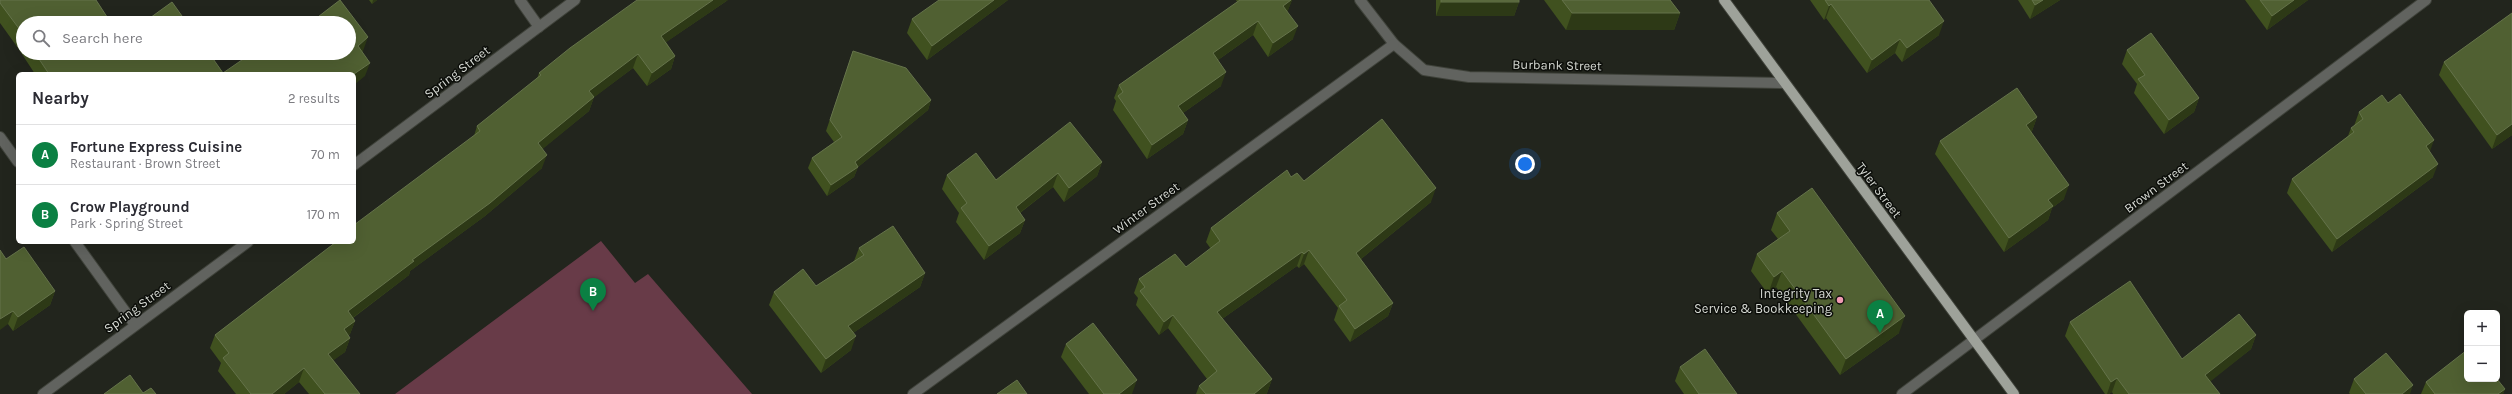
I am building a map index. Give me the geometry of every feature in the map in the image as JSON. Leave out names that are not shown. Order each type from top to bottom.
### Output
[{"type":"main road","name":"Tyler Street","points":[[1724,0],[2014,394]]},
{"type":"street","points":[[520,0],[539,26]]},
{"type":"street","name":"Spring Street","points":[[356,163],[575,0]]},
{"type":"street","name":"Burbank Street","points":[[1360,0],[1394,44],[1424,70],[1469,77],[1784,83]]},
{"type":"street","name":"Brown Street","points":[[1902,394],[1975,341],[2426,0]]},
{"type":"street","name":"Winter Street","points":[[913,394],[1394,44]]},
{"type":"street","points":[[0,137],[16,159]]},
{"type":"street","points":[[76,244],[135,325]]},
{"type":"street","name":"Spring Street","points":[[43,394],[245,244]]},
{"type":"shaded area","points":[[601,241],[635,283],[648,274],[752,394],[395,394]]},
{"type":"building","points":[[0,0],[96,0],[106,16],[16,16],[16,25],[0,3]]},
{"type":"building","points":[[340,0],[352,16],[319,16]]},
{"type":"building","points":[[637,0],[713,0],[661,36],[675,56],[652,73],[638,54],[589,91],[594,97],[538,143],[547,155],[490,203],[412,260],[414,261],[348,311],[355,321],[344,329],[350,338],[328,354],[360,394],[325,394],[304,368],[272,394],[251,394],[223,358],[229,353],[215,335],[333,244],[356,244],[356,224],[480,131],[477,126],[541,75],[539,73],[570,48]]},
{"type":"building","points":[[939,0],[994,0],[932,46],[912,19]]},
{"type":"building","points":[[1240,0],[1291,0],[1283,6],[1298,26],[1273,43],[1258,21],[1213,53],[1226,72],[1178,106],[1188,120],[1152,145],[1118,96],[1123,92],[1119,85]]},
{"type":"building","points":[[1441,0],[1519,0],[1519,2],[1441,2]]},
{"type":"building","points":[[1562,0],[1670,0],[1680,13],[1572,13]]},
{"type":"building","points":[[1825,0],[1929,0],[1944,21],[1907,48],[1900,39],[1872,60],[1831,4],[1829,6]]},
{"type":"building","points":[[2032,0],[2043,0],[2035,5]]},
{"type":"building","points":[[2260,0],[2294,0],[2272,16]]},
{"type":"building","points":[[172,2],[182,16],[153,16]]},
{"type":"building","points":[[2512,13],[2512,124],[2497,135],[2444,62]]},
{"type":"building","points":[[356,21],[368,37],[358,46],[370,63],[356,73],[224,72],[242,60],[356,60]]},
{"type":"building","points":[[2151,33],[2199,98],[2169,120],[2138,79],[2145,75],[2127,50]]},
{"type":"building","points":[[853,51],[906,68],[931,100],[855,162],[858,167],[831,185],[812,158],[842,137],[830,120]]},
{"type":"building","points":[[40,60],[214,60],[222,72],[48,72]]},
{"type":"building","points":[[2017,88],[2037,117],[2026,125],[2069,185],[2048,200],[2053,206],[2009,238],[1940,141]]},
{"type":"building","points":[[2400,94],[2434,140],[2426,146],[2438,164],[2337,239],[2292,179],[2354,132],[2351,128],[2363,119],[2359,112],[2382,95],[2388,103]]},
{"type":"building","points":[[1382,119],[1436,188],[1356,253],[1393,303],[1355,329],[1339,306],[1347,300],[1309,250],[1304,254],[1302,252],[1217,312],[1272,379],[1254,394],[1206,394],[1199,386],[1217,371],[1173,315],[1164,322],[1140,291],[1145,287],[1139,279],[1175,254],[1186,267],[1220,241],[1211,228],[1287,170],[1291,177],[1297,173],[1304,181]]},
{"type":"building","points":[[1070,122],[1102,162],[1069,188],[1058,173],[1016,207],[1025,220],[989,246],[961,208],[967,203],[947,175],[976,153],[996,180]]},
{"type":"building","points":[[1812,188],[1905,316],[1846,359],[1782,271],[1774,277],[1757,254],[1790,231],[1777,213]]},
{"type":"building","points":[[893,226],[925,273],[848,326],[856,336],[826,359],[774,292],[803,269],[816,286],[864,255],[859,248]]},
{"type":"building","points":[[24,247],[55,291],[18,317],[13,311],[0,319],[0,250],[6,259]]},
{"type":"building","points":[[2130,281],[2182,359],[2239,314],[2256,335],[2205,375],[2220,394],[2129,394],[2117,378],[2111,382],[2070,322]]},
{"type":"building","points":[[1093,323],[1137,380],[1119,394],[1104,394],[1066,344]]},
{"type":"building","points":[[1705,349],[1737,394],[1699,394],[1680,367]]},
{"type":"building","points":[[2464,352],[2464,382],[2499,382],[2505,389],[2498,394],[2435,394],[2426,382]]},
{"type":"building","points":[[2386,353],[2413,385],[2402,394],[2366,394],[2354,379]]},
{"type":"building","points":[[130,375],[143,393],[151,388],[156,394],[104,394]]},
{"type":"building","points":[[1017,380],[1027,394],[997,394]]},
{"type":"place","name":"Integrity Tax Service & Bookkeeping","points":[[1840,300]]},
{"type":"place","name":"Crow Playground","points":[[593,311]]},
{"type":"place","name":"Fortune Express Cuisine","points":[[1880,333]]}]
